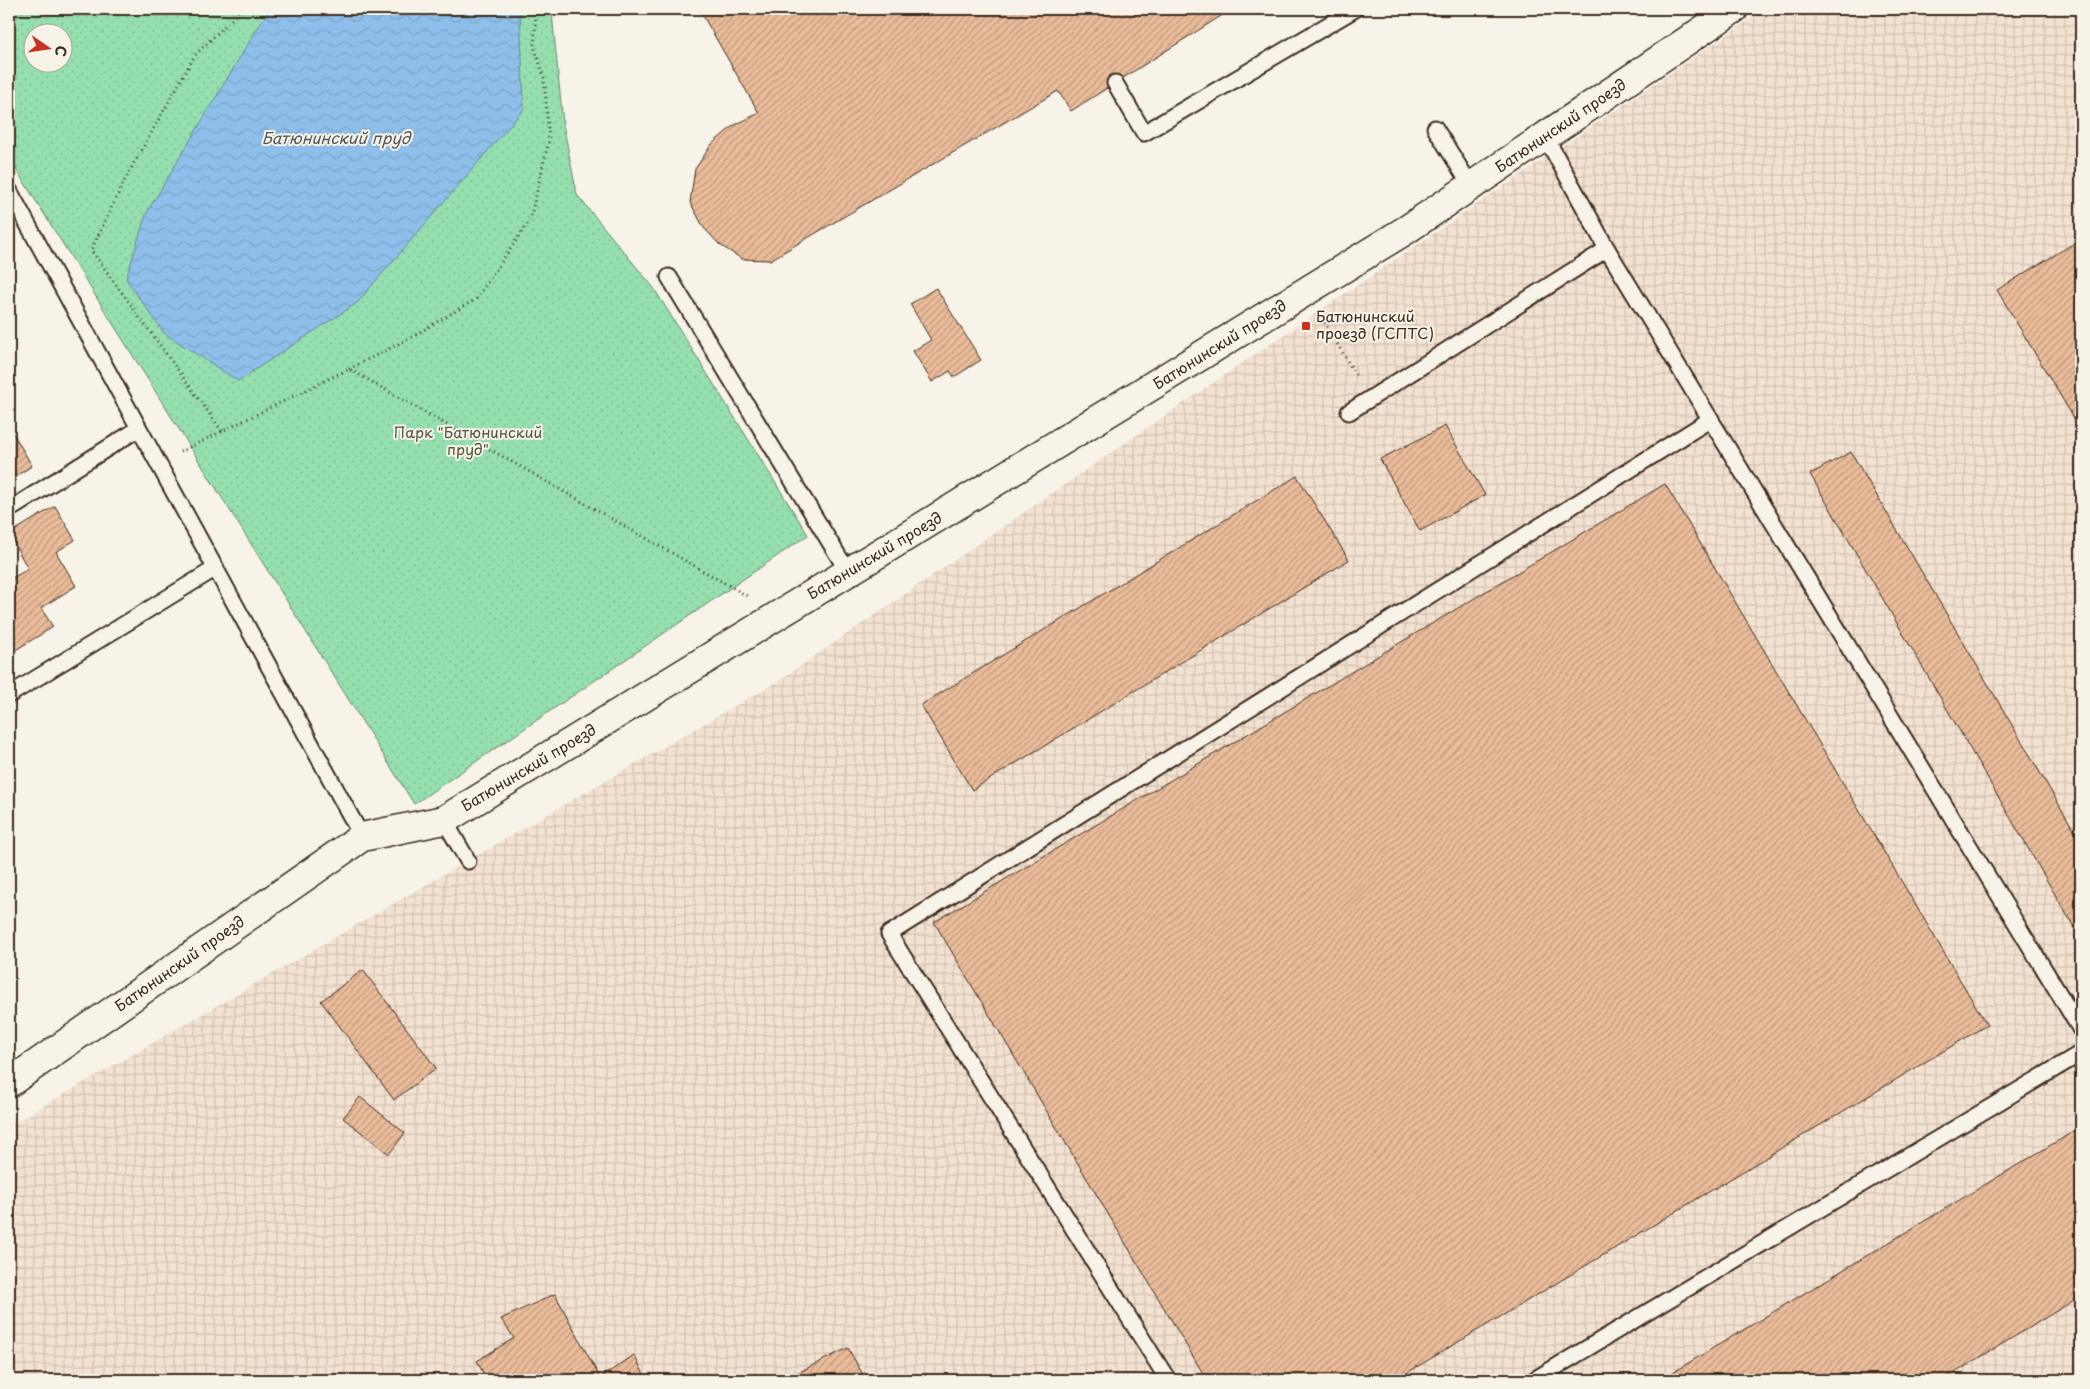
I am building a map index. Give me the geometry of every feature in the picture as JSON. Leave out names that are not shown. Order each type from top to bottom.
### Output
[{"type":"street","name":"Батюнинский проезд","points":[[9,1083],[362,837],[444,820],[1406,230],[1734,9]]},
{"type":"lane","points":[[1115,84],[1144,132],[1355,9]]},
{"type":"lane","points":[[1435,128],[1471,186]]},
{"type":"lane","points":[[1545,136],[1607,249],[2081,1030]]},
{"type":"lane","points":[[9,190],[362,837]]},
{"type":"lane","points":[[1349,412],[1607,249]]},
{"type":"lane","points":[[669,277],[848,572]]},
{"type":"lane","points":[[1168,1380],[889,934],[1711,419]]},
{"type":"lane","points":[[9,510],[138,429]]},
{"type":"lane","points":[[9,695],[216,568]]},
{"type":"lane","points":[[444,820],[468,861]]},
{"type":"lane","points":[[1534,1380],[2081,1053]]},
{"type":"path","points":[[222,431],[91,250],[126,176],[195,55],[240,9]]},
{"type":"path","points":[[158,462],[410,338],[476,299],[530,220],[549,140],[544,77],[534,46],[536,15],[533,9]]},
{"type":"path","points":[[1306,292],[1370,399]]},
{"type":"path","points":[[349,369],[752,599]]},
{"type":"shaded area","points":[[1765,9],[2081,9],[2081,1380],[9,1380],[9,1126],[780,680],[1185,402]]},
{"type":"green space","name":"Парк \"Батюнинский пруд\"","points":[[9,9],[549,9],[552,13],[563,124],[577,195],[653,287],[808,535],[414,804],[9,158]]},
{"type":"water","name":"Батюнинский пруд","points":[[269,9],[520,9],[524,109],[357,303],[238,381],[164,333],[126,279],[146,214]]},
{"type":"building","points":[[699,9],[1232,9],[1071,111],[1058,91],[770,260],[742,259],[720,245],[704,228],[690,202],[695,169],[712,144],[733,126],[759,113]]},
{"type":"building","points":[[2081,239],[2081,430],[1997,290]]},
{"type":"building","points":[[936,288],[981,360],[954,377],[950,371],[932,382],[913,351],[931,340],[910,304]]},
{"type":"building","points":[[9,426],[32,466],[9,480]]},
{"type":"building","points":[[1445,426],[1485,495],[1420,531],[1380,459]]},
{"type":"building","points":[[1851,452],[2081,842],[2081,939],[1810,474]]},
{"type":"building","points":[[1297,476],[1349,560],[972,790],[921,705]]},
{"type":"building","points":[[1665,484],[1987,1025],[1395,1380],[1207,1380],[934,922]]},
{"type":"building","points":[[55,506],[75,540],[56,552],[76,586],[41,608],[53,627],[9,654],[9,580],[28,569],[9,534]]},
{"type":"building","points":[[363,970],[436,1068],[394,1100],[321,1001]]},
{"type":"building","points":[[360,1097],[405,1133],[389,1154],[343,1118]]},
{"type":"building","points":[[2081,1127],[2081,1296],[1943,1380],[1660,1380]]},
{"type":"building","points":[[555,1294],[600,1378],[634,1355],[647,1380],[487,1380],[477,1361],[514,1338],[501,1319]]},
{"type":"building","points":[[848,1348],[866,1380],[783,1380]]},
{"type":"place","name":"Батюнинский проезд (ГСПТС)","points":[[1306,326]]}]
